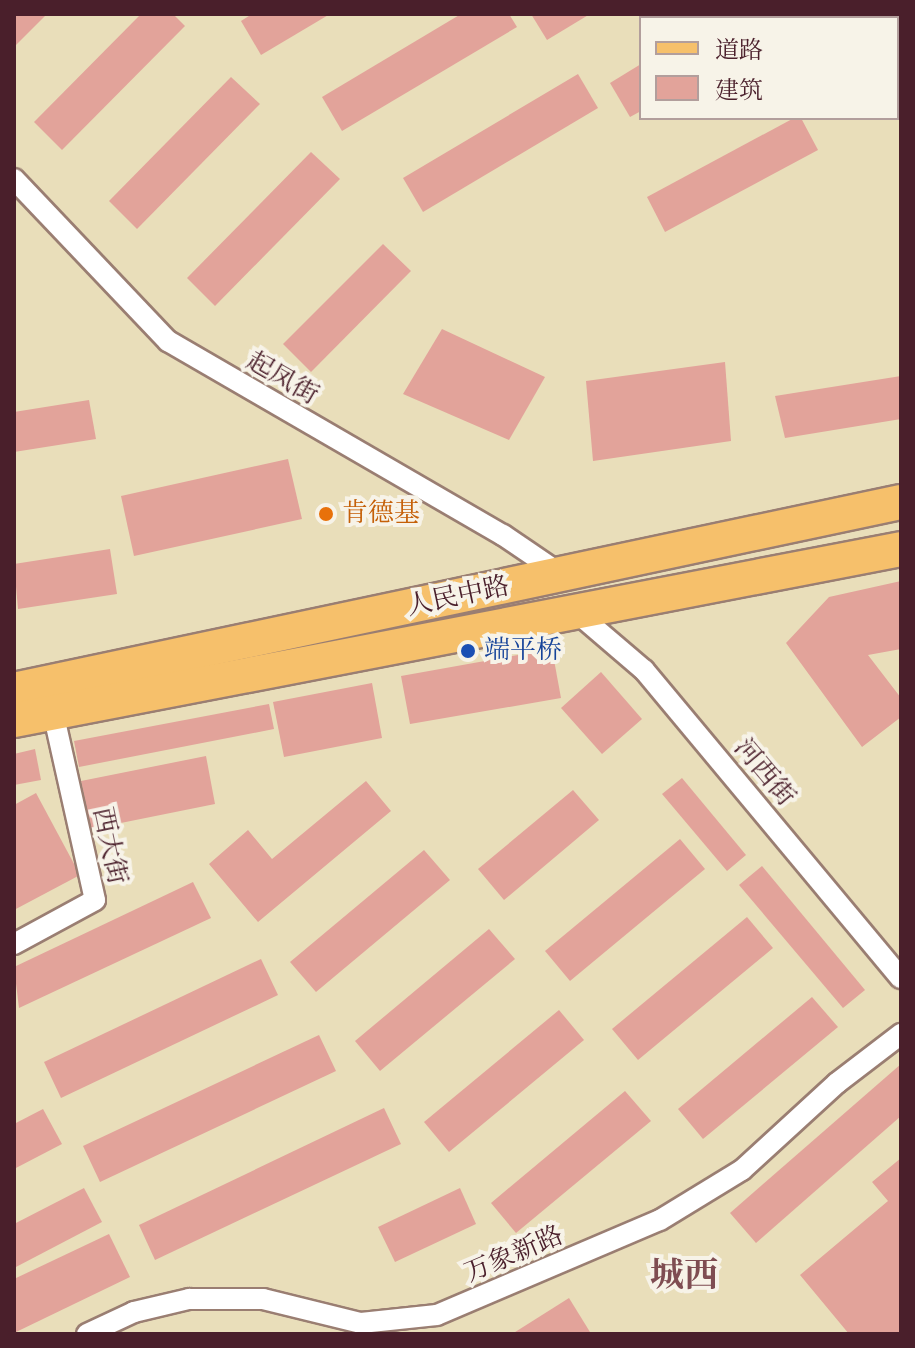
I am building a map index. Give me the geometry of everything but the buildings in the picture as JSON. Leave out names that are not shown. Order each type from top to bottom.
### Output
[{"type":"main road","name":"人民中路","points":[[14,690],[901,502]]},
{"type":"main road","name":"人民中路","points":[[14,720],[901,549]]},
{"type":"street","name":"起凤街","points":[[14,179],[168,341],[503,535],[562,575]]},
{"type":"street","name":"河西街","points":[[576,612],[644,670],[901,978]]},
{"type":"street","name":"西大街","points":[[14,944],[95,900],[53,712]]},
{"type":"street","name":"万象新路","points":[[87,1334],[134,1312],[189,1299],[263,1299],[361,1323],[437,1315],[660,1220],[742,1170],[837,1083],[901,1034]]},
{"type":"place","name":"肯德基","points":[[326,514]]},
{"type":"place","name":"端平桥","points":[[468,651]]},
{"type":"district","name":"城西","points":[[684,1276]]}]
